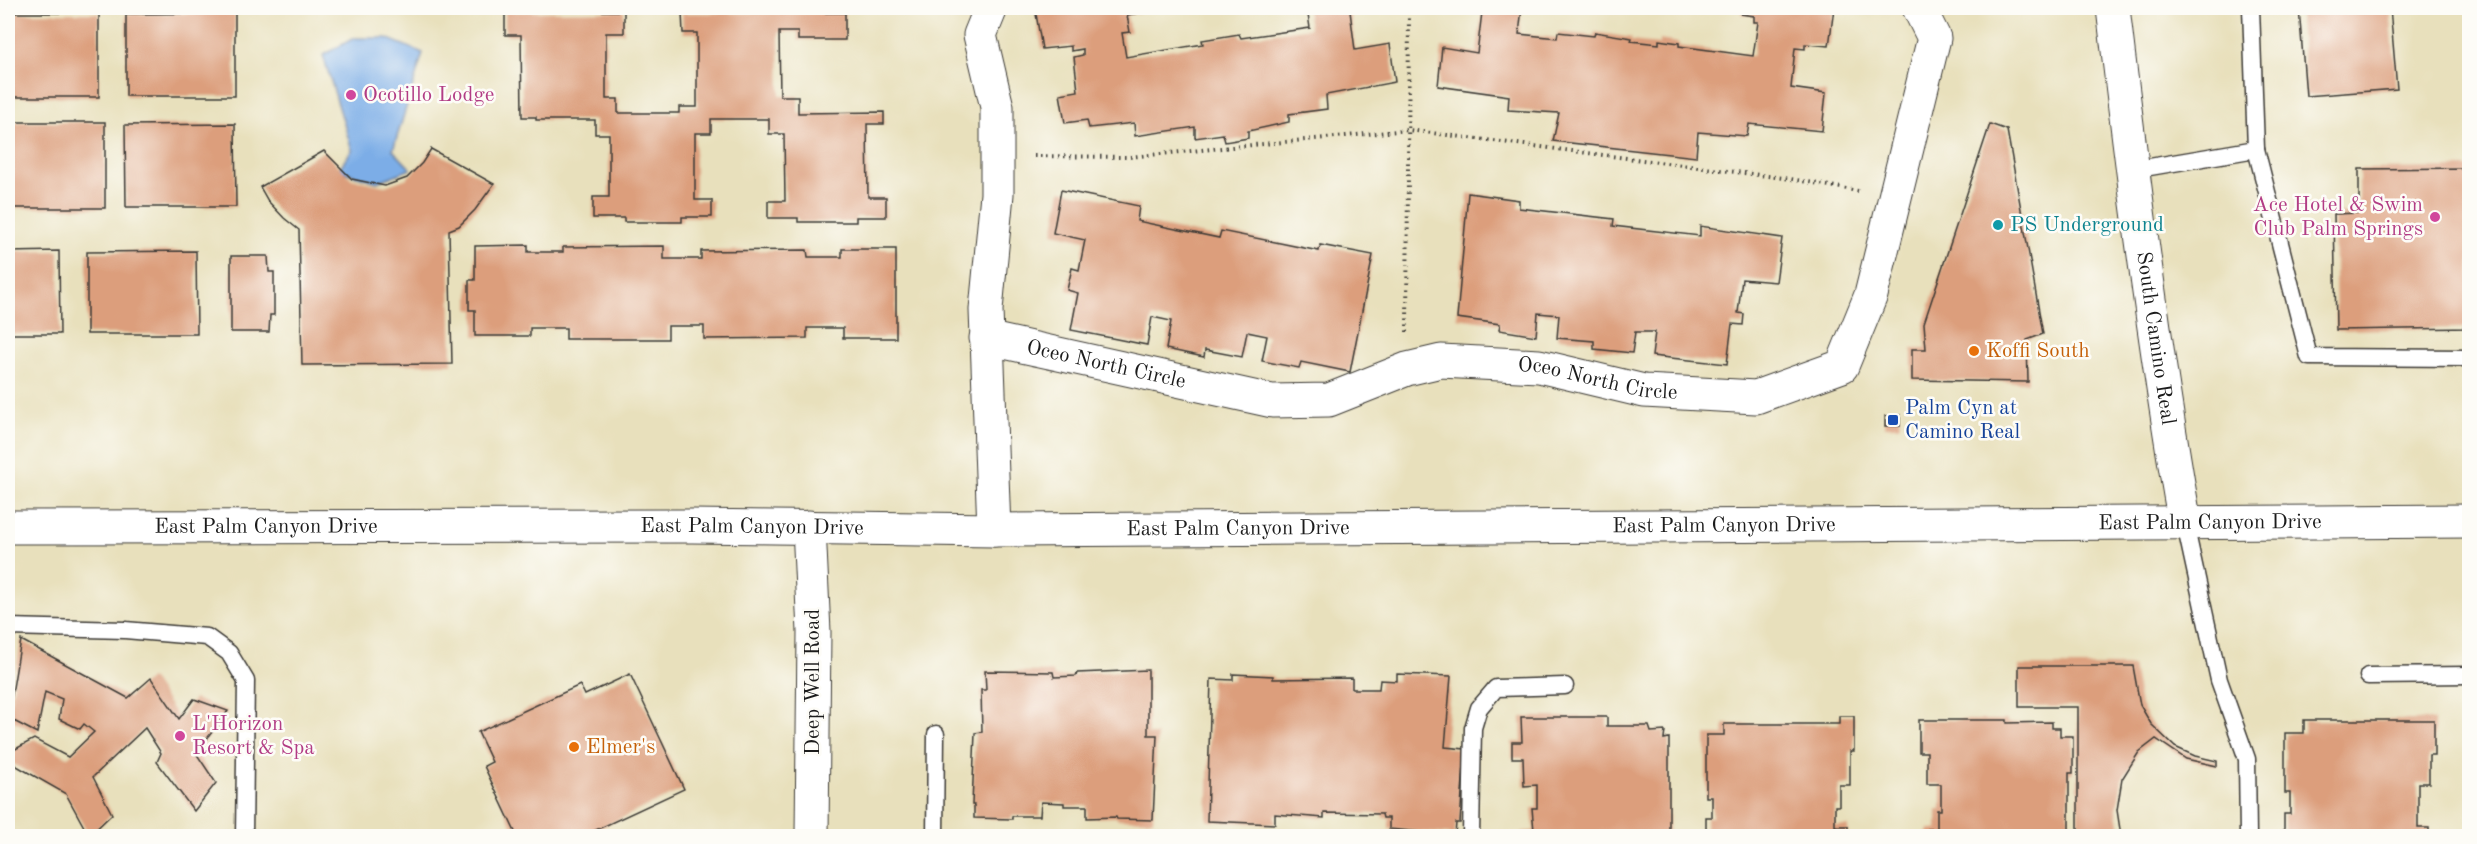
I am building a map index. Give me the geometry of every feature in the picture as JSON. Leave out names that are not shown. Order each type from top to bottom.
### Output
[{"type":"street","points":[[991,8],[980,35],[997,107],[997,194],[986,310],[987,391],[994,530]]},
{"type":"street","name":"Oceo North Circle","points":[[986,338],[1272,401],[1329,400],[1407,369],[1441,361],[1539,366],[1644,392],[1756,397],[1842,366],[1871,296],[1934,38],[1919,8]]},
{"type":"street","name":"South Camino Real","points":[[2113,8],[2132,170],[2168,428],[2185,524]]},
{"type":"street","name":"East Palm Canyon Drive","points":[[8,527],[809,527],[994,530],[2469,521]]},
{"type":"street","name":"Deep Well Road","points":[[809,527],[814,632],[812,837]]},
{"type":"lane","points":[[2252,8],[2256,149],[2309,357],[2469,358]]},
{"type":"lane","points":[[2132,170],[2256,149]]},
{"type":"lane","points":[[2185,524],[2219,680],[2247,759],[2248,837]]},
{"type":"lane","points":[[8,627],[124,630],[207,637],[230,653],[246,681],[244,837]]},
{"type":"lane","points":[[2368,676],[2469,675]]},
{"type":"lane","points":[[1471,837],[1473,728],[1479,708],[1496,688],[1565,686]]},
{"type":"lane","points":[[935,837],[936,734]]},
{"type":"path","points":[[1407,369],[1409,8]]},
{"type":"path","points":[[997,156],[1129,157],[1408,130],[1791,179],[1894,198]]},
{"type":"water","points":[[354,38],[386,38],[423,53],[393,150],[411,169],[377,182],[338,170],[352,150],[323,55]]},
{"type":"building","points":[[1035,8],[1139,8],[1139,13],[1127,15],[1130,32],[1122,33],[1126,57],[1203,44],[1202,40],[1239,34],[1241,38],[1310,28],[1307,8],[1359,8],[1350,11],[1355,50],[1390,44],[1395,82],[1326,95],[1327,109],[1289,114],[1289,122],[1248,131],[1248,138],[1225,142],[1223,134],[1195,138],[1195,127],[1135,136],[1134,123],[1089,128],[1087,120],[1065,123],[1060,94],[1078,91],[1074,57],[1083,55],[1083,49],[1071,51],[1071,46],[1042,49]]},
{"type":"building","points":[[1171,8],[1194,8],[1195,9],[1172,12]]},
{"type":"building","points":[[1471,8],[1522,8],[1519,34],[1557,38],[1558,32],[1594,36],[1595,32],[1632,38],[1631,41],[1659,44],[1659,40],[1679,43],[1679,46],[1753,56],[1758,22],[1754,22],[1754,16],[1741,14],[1742,8],[1834,8],[1829,46],[1805,44],[1805,49],[1795,48],[1791,88],[1826,93],[1822,131],[1749,124],[1747,136],[1698,132],[1696,157],[1553,141],[1559,113],[1508,110],[1509,96],[1438,86],[1442,47],[1477,53],[1482,12],[1471,11]]},
{"type":"building","points":[[1663,8],[1704,8],[1704,14],[1663,10]]},
{"type":"building","points":[[2299,8],[2390,8],[2397,89],[2306,96]]},
{"type":"building","points":[[624,11],[624,33],[606,33],[606,99],[618,99],[618,113],[679,113],[679,107],[697,107],[697,33],[683,33],[682,13],[845,13],[845,40],[798,40],[798,32],[779,32],[780,96],[798,96],[798,113],[884,112],[884,124],[867,124],[868,197],[886,197],[886,217],[856,217],[856,222],[798,222],[798,218],[768,218],[768,201],[785,201],[784,134],[769,134],[769,119],[711,119],[711,133],[695,133],[695,200],[712,200],[712,217],[682,217],[682,222],[624,222],[624,218],[593,218],[593,197],[609,197],[609,134],[595,134],[595,120],[536,120],[536,117],[522,117],[521,35],[505,35],[505,12]]},
{"type":"building","points":[[8,13],[99,13],[99,97],[8,97]]},
{"type":"building","points":[[235,13],[235,96],[126,96],[126,14]]},
{"type":"building","points":[[8,122],[105,122],[105,208],[8,208]]},
{"type":"building","points":[[235,124],[236,207],[126,207],[125,125]]},
{"type":"building","points":[[1990,124],[2007,130],[2043,334],[2027,340],[2028,382],[1912,380],[1912,349],[1926,349],[1924,323]]},
{"type":"building","name":"Ocotillo Lodge","points":[[431,149],[494,184],[475,210],[459,226],[449,230],[452,364],[302,365],[299,230],[268,201],[260,187],[324,151],[352,179],[385,186],[407,178],[422,163]]},
{"type":"building","points":[[2470,168],[2470,328],[2336,330],[2334,214],[2359,213],[2359,169]]},
{"type":"building","points":[[1061,190],[1139,206],[1137,221],[1219,238],[1221,231],[1319,251],[1320,245],[1373,255],[1350,372],[1301,362],[1299,368],[1262,361],[1267,336],[1247,332],[1242,357],[1205,350],[1204,357],[1166,349],[1171,321],[1152,317],[1147,345],[1071,330],[1078,293],[1067,290],[1072,268],[1079,270],[1085,240],[1053,233]]},
{"type":"building","points":[[1468,193],[1519,200],[1519,208],[1614,219],[1613,226],[1700,236],[1700,226],[1782,238],[1776,282],[1742,279],[1738,313],[1744,314],[1743,325],[1732,324],[1727,364],[1652,356],[1655,332],[1635,332],[1632,353],[1594,349],[1594,341],[1557,338],[1559,315],[1538,313],[1536,336],[1499,330],[1500,324],[1457,318]]},
{"type":"building","points":[[528,245],[528,252],[563,252],[563,247],[664,246],[664,259],[701,259],[701,251],[807,250],[808,257],[842,257],[842,249],[896,249],[896,338],[843,338],[843,328],[807,328],[807,338],[704,339],[704,326],[668,326],[668,339],[566,339],[566,328],[530,328],[530,336],[475,336],[475,310],[469,310],[469,280],[475,280],[475,246]]},
{"type":"building","points":[[59,251],[60,334],[8,334],[8,252]]},
{"type":"building","points":[[196,251],[197,334],[87,334],[87,252]]},
{"type":"building","points":[[231,256],[268,256],[269,272],[274,272],[274,315],[270,315],[269,332],[231,332]]},
{"type":"building","points":[[1900,415],[1900,426],[1885,426],[1885,416]]},
{"type":"building","name":"L'Horizon Resort & Spa","points":[[21,640],[128,698],[151,678],[179,719],[194,699],[228,711],[196,753],[216,783],[194,811],[157,762],[161,753],[145,728],[93,777],[112,814],[89,836],[66,794],[8,761],[8,753],[34,739],[68,757],[94,732],[84,724],[80,729],[59,719],[62,699],[45,692],[37,733],[8,718]]},
{"type":"building","points":[[2019,666],[2133,666],[2140,705],[2151,724],[2175,747],[2195,756],[2217,761],[2217,766],[2186,759],[2156,739],[2139,752],[2122,779],[2117,810],[2121,836],[2078,836],[2078,707],[2019,707]]},
{"type":"building","points":[[1148,670],[1148,735],[1157,735],[1153,820],[1117,819],[1116,817],[1087,818],[1087,806],[1064,806],[1064,803],[1041,802],[1040,816],[1012,816],[1012,819],[974,818],[974,805],[972,805],[975,733],[982,732],[981,690],[986,690],[985,671],[1053,672],[1054,677],[1076,676],[1077,673]]},
{"type":"building","name":"Elmer's","points":[[630,674],[684,789],[583,836],[517,836],[484,766],[492,762],[478,732],[580,685],[585,695]]},
{"type":"building","points":[[1233,674],[1273,676],[1273,679],[1352,678],[1352,689],[1379,689],[1380,680],[1397,681],[1397,674],[1451,676],[1445,747],[1465,749],[1460,823],[1456,823],[1455,835],[1389,829],[1389,818],[1383,818],[1382,814],[1324,813],[1324,818],[1275,814],[1275,824],[1207,821],[1211,679],[1233,680]]},
{"type":"building","points":[[1839,716],[1854,716],[1854,751],[1850,751],[1850,785],[1839,785],[1839,806],[1835,806],[1835,826],[1848,826],[1848,836],[1706,836],[1706,817],[1712,817],[1712,797],[1706,797],[1706,735],[1724,735],[1724,724],[1839,724]]},
{"type":"building","points":[[1521,717],[1607,717],[1607,726],[1649,726],[1651,732],[1665,731],[1664,739],[1669,738],[1669,836],[1521,836],[1521,832],[1534,831],[1532,808],[1537,808],[1537,785],[1524,786],[1523,758],[1512,758],[1512,742],[1522,742]]},
{"type":"building","points":[[1919,720],[2052,722],[2052,728],[2060,728],[2060,736],[2073,736],[2073,773],[2069,773],[2069,836],[1928,836],[1928,829],[1937,829],[1937,810],[1941,810],[1941,784],[1927,784],[1927,752],[1919,752]]},
{"type":"building","points":[[2304,720],[2434,720],[2434,755],[2429,755],[2429,783],[2418,783],[2418,828],[2429,828],[2429,836],[2284,836],[2284,814],[2290,814],[2290,793],[2285,793],[2285,733],[2304,733]]},
{"type":"place","name":"Ocotillo Lodge","points":[[351,95]]},
{"type":"place","name":"Ace Hotel & Swim Club Palm Springs","points":[[2435,217]]},
{"type":"place","name":"PS Underground","points":[[1998,225]]},
{"type":"place","name":"Koffi South","points":[[1974,351]]},
{"type":"place","name":"Palm Cyn at Camino Real","points":[[1893,420]]},
{"type":"place","name":"L'Horizon Resort & Spa","points":[[180,736]]},
{"type":"place","name":"Elmer's","points":[[574,747]]}]
